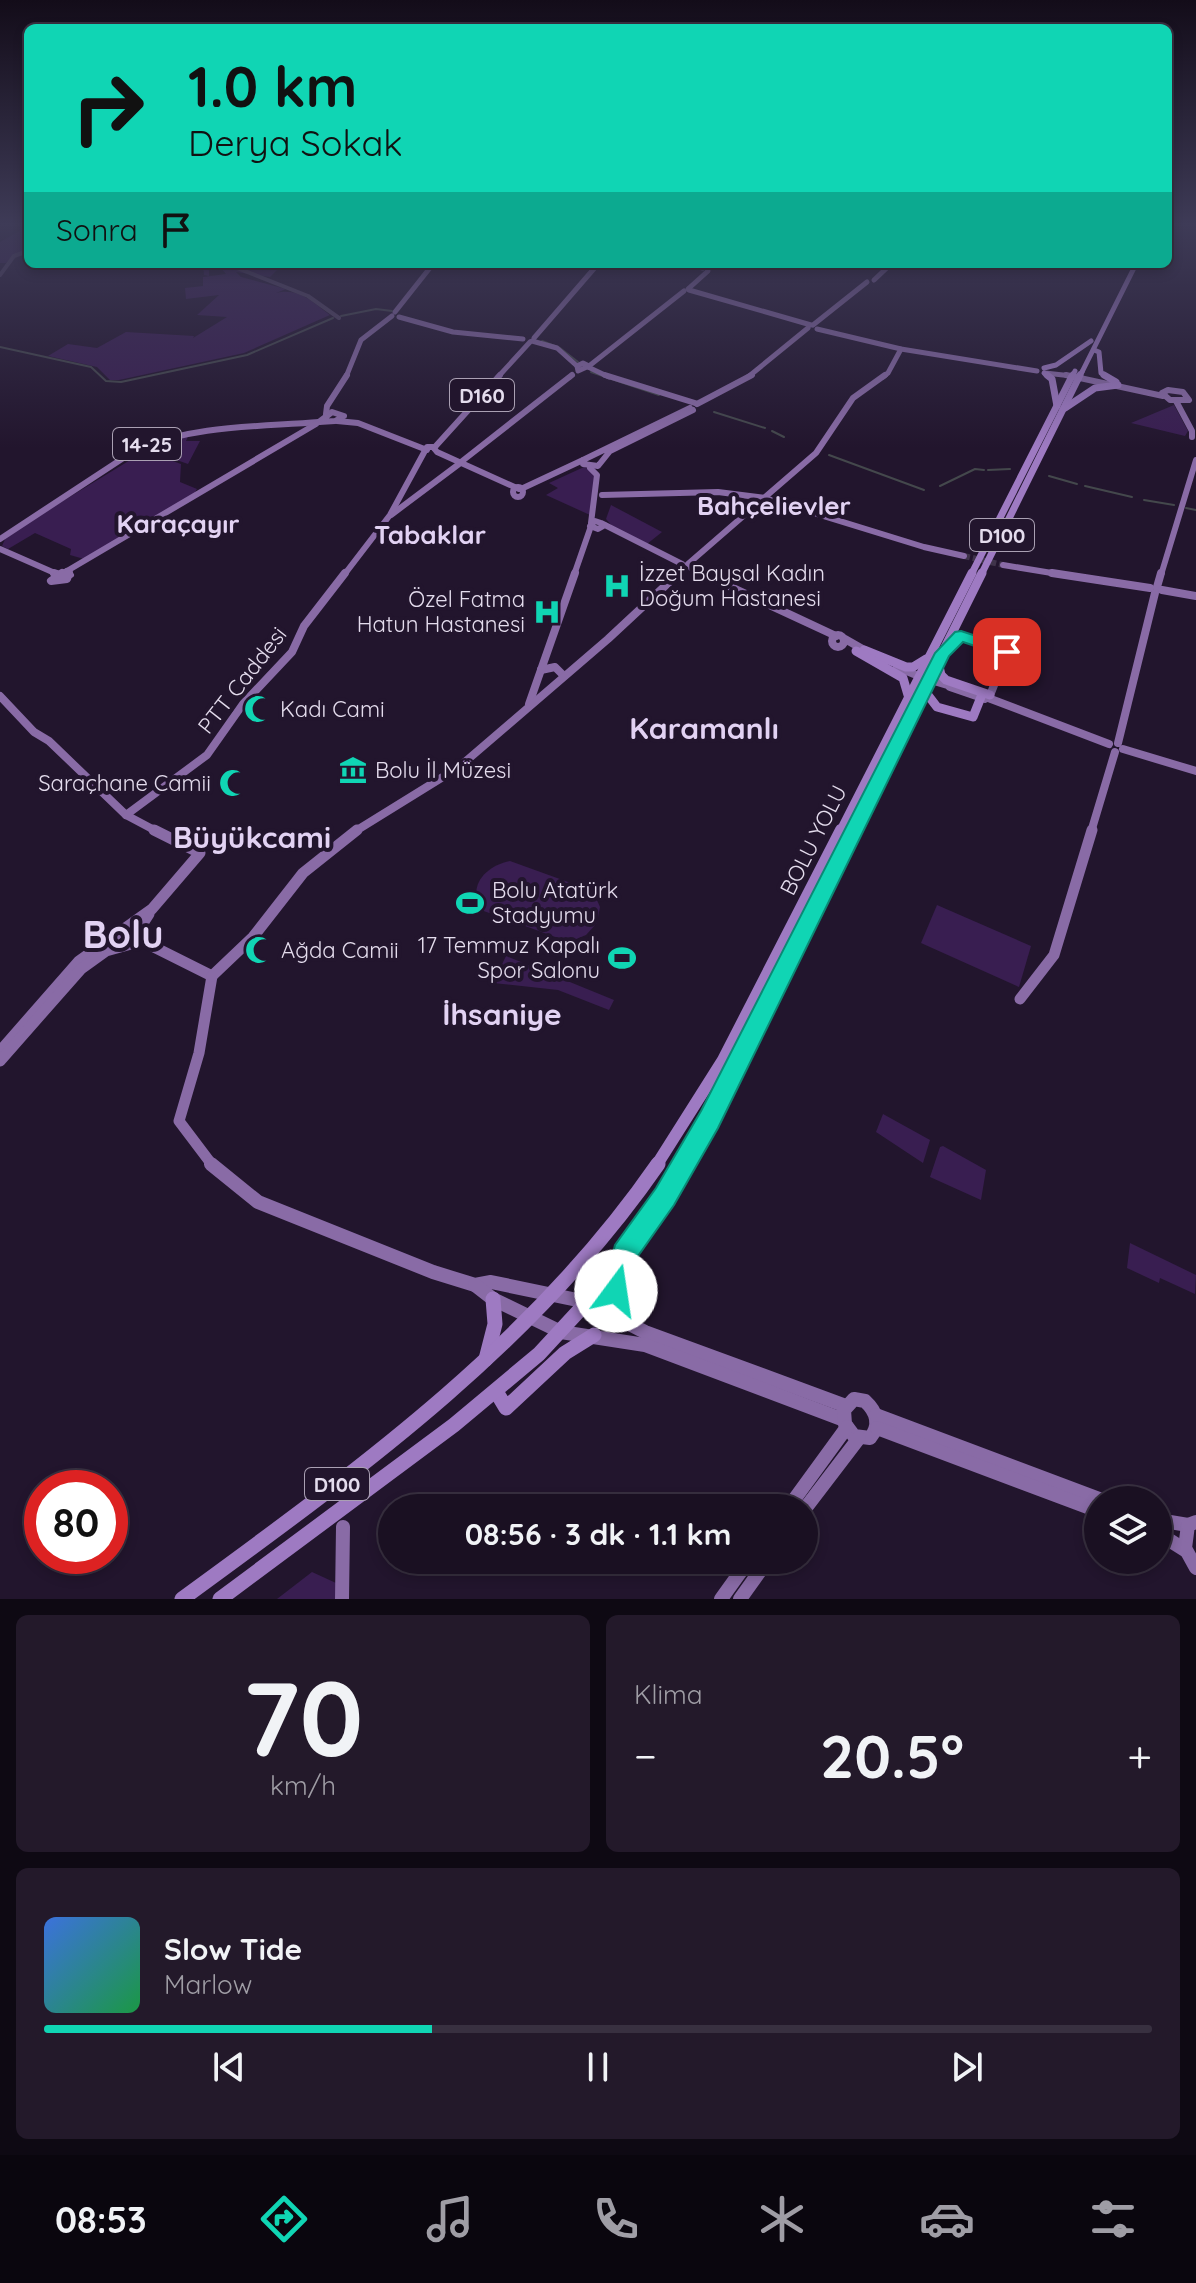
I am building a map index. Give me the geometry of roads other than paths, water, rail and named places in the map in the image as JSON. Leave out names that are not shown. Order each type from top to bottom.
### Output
[{"type":"highway","points":[[1077,375],[1114,299]]},
{"type":"highway","points":[[1077,375],[1094,350],[1117,299]]},
{"type":"highway","points":[[1091,341],[1056,365],[1042,370],[1052,379],[1060,408],[1095,388],[1117,384]]},
{"type":"highway","points":[[1094,350],[1099,352],[1101,373],[1117,384]]},
{"type":"highway","name":"D100","points":[[957,635],[1077,375]]},
{"type":"highway","name":"BOLU YOLU","points":[[551,1294],[638,1192],[693,1113],[1060,408]]},
{"type":"highway","points":[[859,650],[906,667],[913,667],[928,658]]},
{"type":"highway","points":[[859,650],[905,679],[908,697]]},
{"type":"highway","points":[[908,722],[924,710],[937,707],[973,717],[987,697],[946,680],[940,658]]},
{"type":"highway","name":"D100","points":[[220,1599],[497,1393],[561,1332],[624,1254],[665,1196],[710,1120],[908,722],[930,684],[940,658]]},
{"type":"highway","points":[[930,684],[937,707]]},
{"type":"highway","points":[[624,1254],[615,1298],[625,1323]]},
{"type":"highway","name":"D100","points":[[182,1599],[389,1445],[486,1360],[551,1294]]},
{"type":"highway","points":[[486,1360],[495,1324],[493,1299]]},
{"type":"highway","points":[[497,1393],[506,1408],[565,1353],[594,1335]]},
{"type":"main road","points":[[337,421],[344,416],[333,404],[356,367],[366,342],[398,314],[409,299]]},
{"type":"main road","name":"D160","points":[[430,449],[565,299]]},
{"type":"main road","name":"D160","points":[[430,449],[513,355],[568,299]]},
{"type":"main road","points":[[390,515],[674,299]]},
{"type":"main road","points":[[716,299],[901,349],[1077,375],[1117,384]]},
{"type":"main road","points":[[341,412],[460,463],[504,484],[511,493],[586,462],[751,380],[849,299]]},
{"type":"main road","points":[[398,314],[410,322],[464,334],[529,339],[553,346],[614,385],[694,406]]},
{"type":"main road","points":[[0,552],[54,576],[72,571],[241,475],[320,421],[352,367],[361,340],[398,314]]},
{"type":"main road","points":[[813,327],[872,341],[1028,368]]},
{"type":"main road","points":[[535,696],[564,676],[816,453],[853,398],[888,373],[901,349]]},
{"type":"main road","points":[[1042,370],[1163,394],[1176,401],[1192,431],[1194,437],[1190,441],[1196,445]]},
{"type":"main road","points":[[1163,394],[1181,391],[1189,395]]},
{"type":"main road","points":[[1176,401],[1189,395]]},
{"type":"main road","points":[[1189,395],[1196,429]]},
{"type":"main road","points":[[694,406],[604,455],[597,526],[581,550],[535,696],[528,707],[459,767],[353,832],[303,873],[253,937],[212,976],[199,1053],[179,1121],[216,1170],[258,1202],[433,1272],[475,1285],[493,1299],[561,1332],[645,1345],[846,1418]]},
{"type":"main road","name":"14-25","points":[[0,536],[137,449],[162,438],[186,433],[320,421],[341,412]]},
{"type":"main road","name":"14-25","points":[[0,536],[132,448],[160,435],[216,427],[337,421],[358,423],[430,449]]},
{"type":"main road","points":[[390,515],[407,479],[430,449]]},
{"type":"main road","points":[[1020,999],[1054,955],[1116,747],[1156,590],[1196,460]]},
{"type":"main road","points":[[586,462],[601,463]]},
{"type":"main road","points":[[586,462],[597,475],[597,526]]},
{"type":"main road","points":[[460,463],[522,490]]},
{"type":"main road","points":[[602,498],[718,492],[765,498],[911,544],[964,556]]},
{"type":"main road","name":"PTT Caddesi","points":[[126,815],[207,755],[243,704],[292,652],[304,626],[390,515]]},
{"type":"main road","points":[[597,526],[650,548],[703,578],[838,640]]},
{"type":"main road","points":[[597,526],[914,675]]},
{"type":"main road","points":[[1003,565],[1196,596]]},
{"type":"main road","points":[[940,658],[957,635],[1007,652],[987,697]]},
{"type":"main road","points":[[541,670],[555,667],[564,676]]},
{"type":"main road","points":[[930,684],[987,697],[1116,747],[1196,771]]},
{"type":"main road","points":[[0,696],[34,732],[49,741],[126,815],[200,853],[152,909],[72,968],[0,1051]]},
{"type":"main road","points":[[0,1061],[81,969],[106,951],[139,938],[152,909]]},
{"type":"main road","points":[[120,931],[132,929],[139,938],[197,965],[212,976]]},
{"type":"main road","points":[[120,931],[115,943],[126,945]]},
{"type":"main road","points":[[475,1285],[491,1282],[587,1302],[625,1323],[846,1418],[859,1438]]},
{"type":"main road","points":[[797,1494],[860,1399],[870,1405],[877,1422],[1084,1505]]},
{"type":"main road","points":[[859,1438],[870,1438],[877,1422]]},
{"type":"main road","points":[[877,1422],[1084,1494]]},
{"type":"main road","points":[[816,1494],[859,1438]]},
{"type":"main road","points":[[1172,1524],[1192,1523]]},
{"type":"main road","points":[[1192,1523],[1184,1536],[1186,1551],[1196,1568]]},
{"type":"main road","points":[[342,1599],[343,1527]]},
{"type":"main road","points":[[1172,1542],[1186,1551]]},
{"type":"main road","points":[[721,1599],[739,1574]]},
{"type":"main road","points":[[740,1599],[758,1574]]},
{"type":"street","points":[[312,299],[339,318]]},
{"type":"waterway","points":[[341,316],[376,309],[392,311]]},
{"type":"waterway","points":[[0,347],[91,367],[106,381],[121,382],[247,355],[333,318]]},
{"type":"waterway","points":[[542,341],[560,348],[578,362]]},
{"type":"waterway","points":[[591,372],[659,395]]},
{"type":"waterway","points":[[714,412],[765,428]]},
{"type":"waterway","points":[[772,431],[784,437]]},
{"type":"waterway","points":[[829,455],[924,490]]},
{"type":"waterway","points":[[940,486],[975,469],[984,470]]},
{"type":"waterway","points":[[988,470],[1010,469]]},
{"type":"waterway","points":[[1049,476],[1077,484]]},
{"type":"waterway","points":[[1085,486],[1132,497]]},
{"type":"waterway","points":[[1144,500],[1174,505]]},
{"type":"waterway","points":[[1186,508],[1196,510]]},
{"type":"tunnel","points":[[964,556],[1003,565]]},
{"type":"place","name":"İzzet Baysal Kadın Doğum Hastanesi","points":[[617,586]]},
{"type":"place","name":"Özel Fatma Hatun Hastanesi","points":[[547,612]]},
{"type":"place","name":"Kadı Cami","points":[[258,709]]},
{"type":"place","name":"Bolu İl Müzesi","points":[[353,770]]},
{"type":"place","name":"Saraçhane Camii","points":[[233,783]]},
{"type":"place","name":"Bolu Atatürk Stadyumu","points":[[470,903]]},
{"type":"place","name":"Ağda Camii","points":[[259,950]]},
{"type":"place","name":"17 Temmuz Kapalı Spor Salonu","points":[[622,958]]},
{"type":"district","name":"Bahçelievler","points":[[774,505]]},
{"type":"district","name":"Karaçayır","points":[[178,523]]},
{"type":"district","name":"Tabaklar","points":[[430,534]]},
{"type":"district","name":"Karamanlı","points":[[704,728]]},
{"type":"district","name":"Büyükcami","points":[[252,837]]},
{"type":"district","name":"Bolu","points":[[123,934]]},
{"type":"district","name":"İhsaniye","points":[[502,1014]]}]
